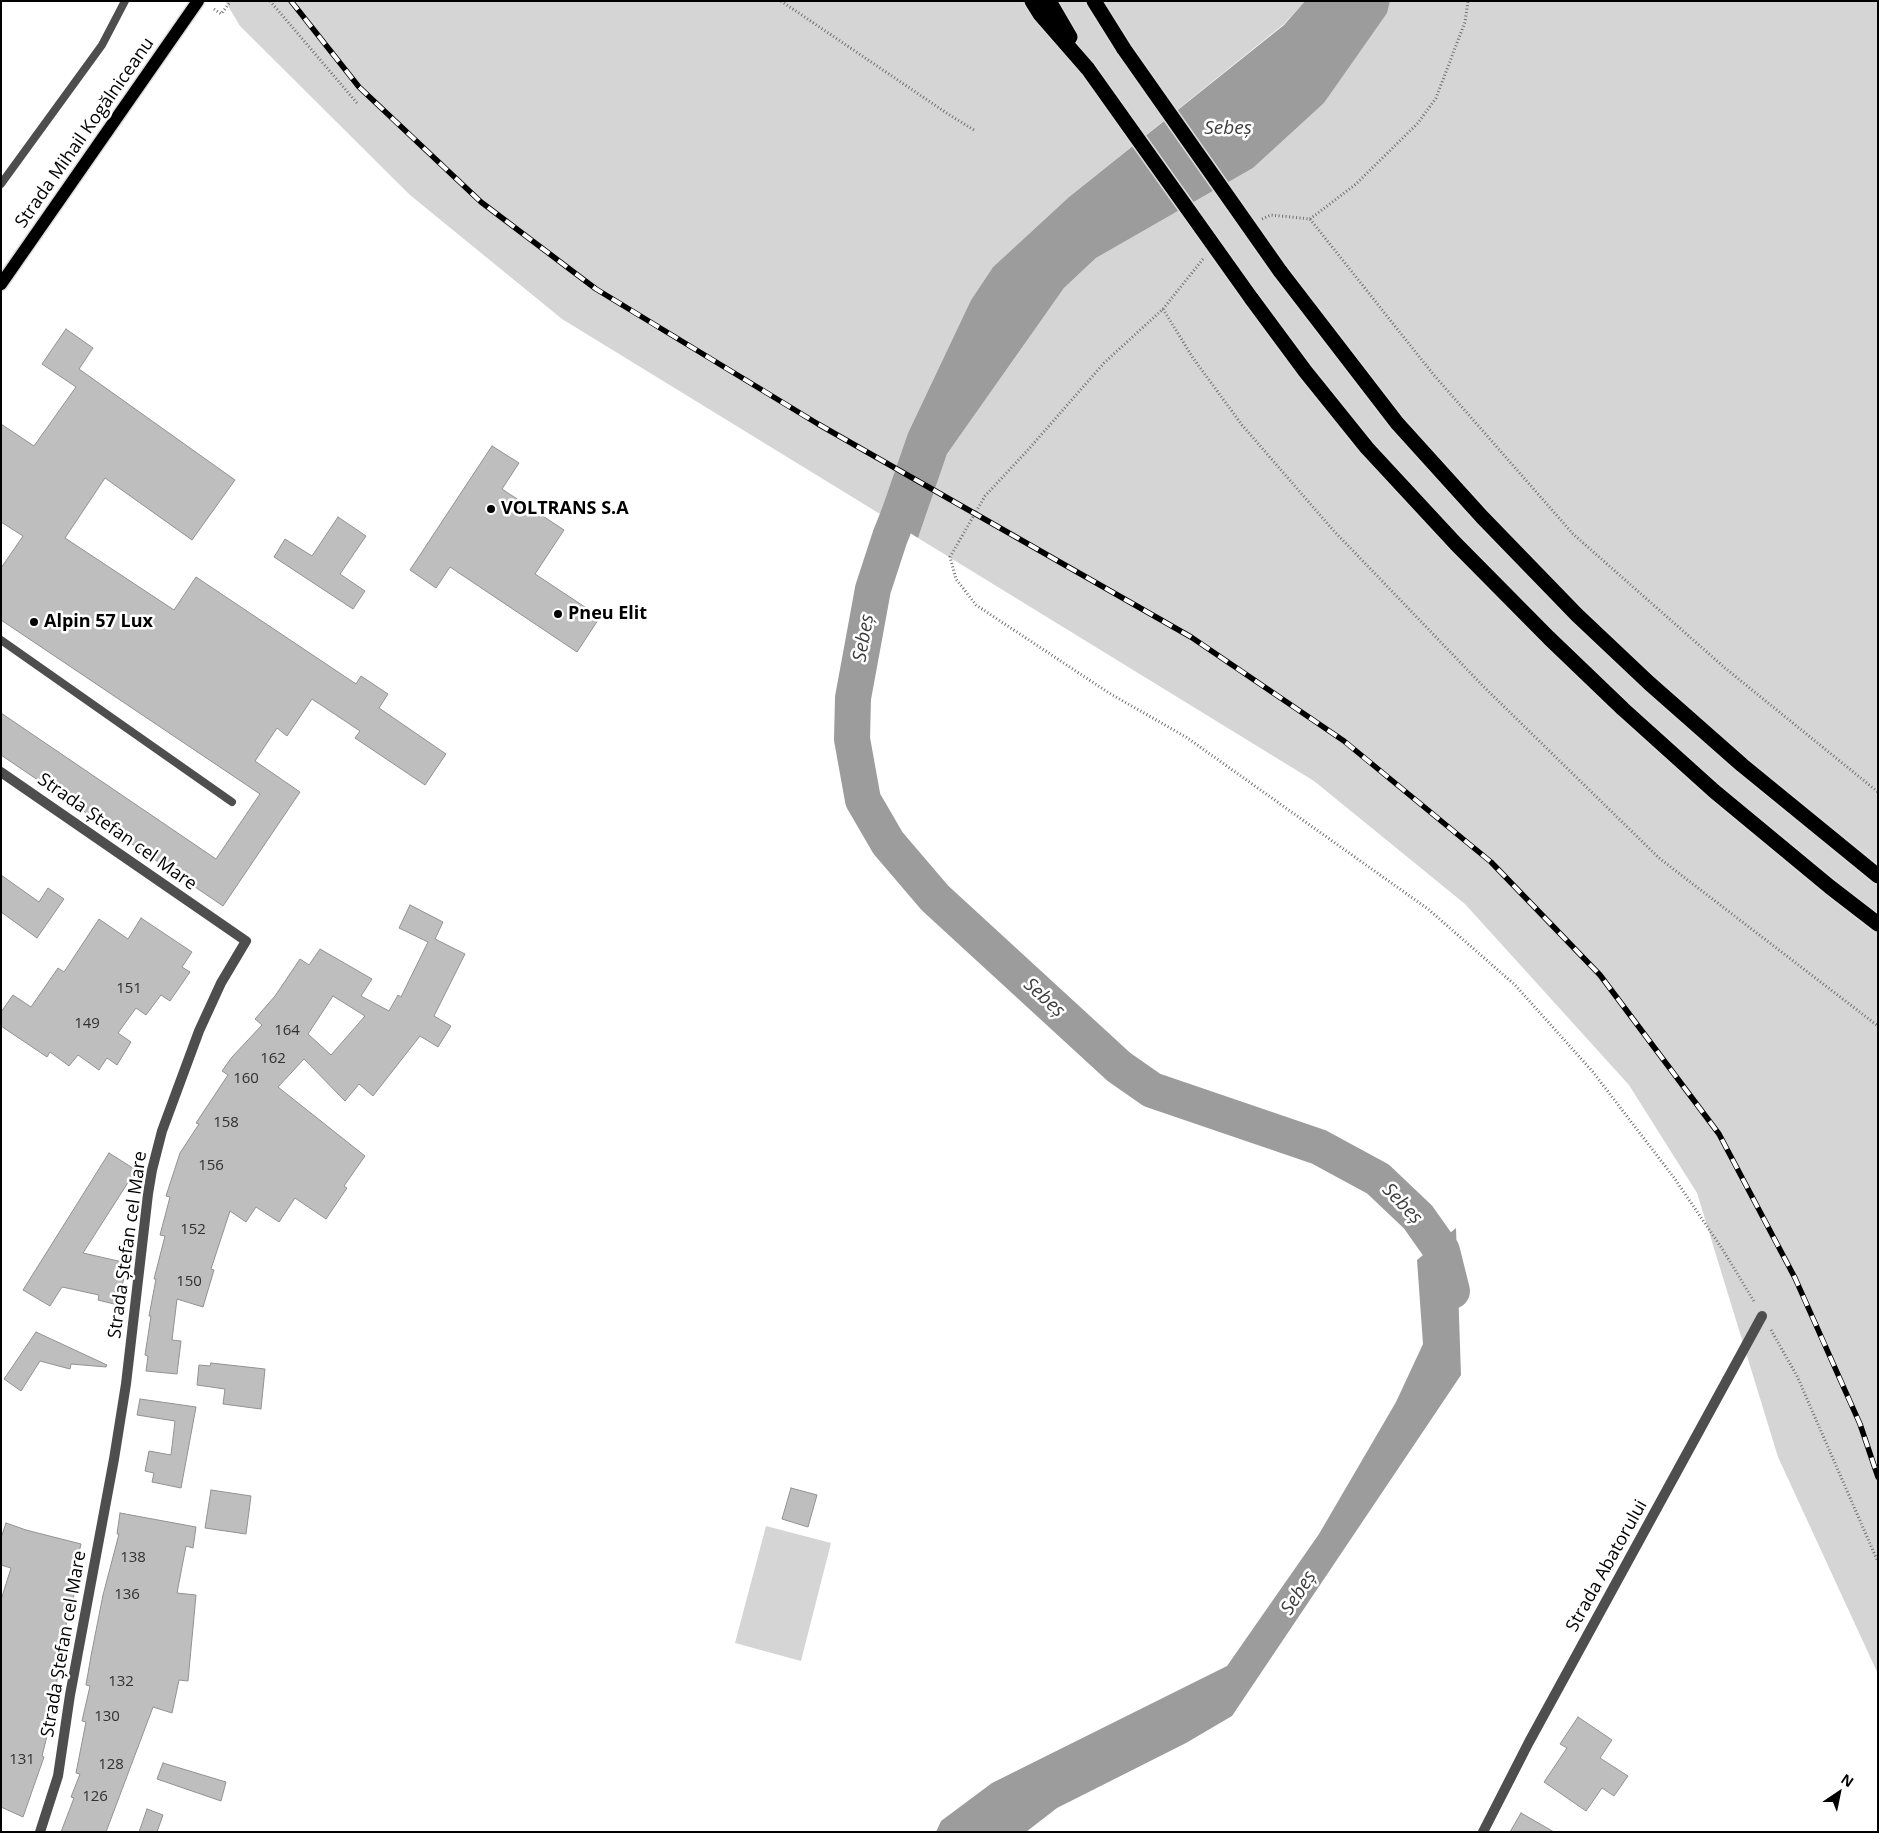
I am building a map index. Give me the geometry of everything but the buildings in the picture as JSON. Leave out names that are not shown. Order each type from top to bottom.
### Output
[{"type":"highway","points":[[1032,1],[1040,14],[1088,69]]},
{"type":"highway","points":[[1049,1],[1088,69],[1251,298],[1367,448],[1456,544],[1549,638],[1623,709],[1714,791],[1878,924]]},
{"type":"highway","points":[[1094,1],[1124,49],[1280,271],[1398,423],[1482,517],[1570,608],[1649,683],[1735,759],[1878,876]]},
{"type":"main road","name":"Strada Mihail Kogălniceanu","points":[[1,284],[198,1]]},
{"type":"street","name":"Strada Ștefan cel Mare","points":[[1,772],[246,941],[221,983],[199,1031],[162,1131],[152,1170],[126,1384],[114,1459],[70,1696],[58,1776],[40,1832]]},
{"type":"street","name":"Strada Abatorului","points":[[1483,1832],[1529,1742],[1762,1316]]},
{"type":"lane","points":[[1,184],[102,45],[125,1]]},
{"type":"lane","points":[[1,640],[232,802]]},
{"type":"path","points":[[214,9],[221,14],[230,1]]},
{"type":"path","points":[[270,1],[357,103]]},
{"type":"path","points":[[781,1],[932,104],[974,130]]},
{"type":"path","points":[[1254,222],[1272,215],[1310,219],[1356,184],[1418,123],[1436,98],[1465,22],[1468,1]]},
{"type":"path","points":[[1310,219],[1433,374],[1573,534],[1725,668],[1878,792]]},
{"type":"path","points":[[1205,256],[1163,309],[1104,363],[985,496],[950,557],[956,579],[976,605],[1109,693],[1186,737],[1428,908],[1515,985],[1593,1072],[1675,1179],[1723,1250],[1797,1376],[1878,1562]]},
{"type":"path","points":[[1163,309],[1193,358],[1242,425],[1333,530],[1483,686],[1660,858],[1878,1026]]},
{"type":"shaded area","points":[[225,1],[1305,1],[1284,24],[1069,197],[993,267],[971,300],[908,433],[880,514],[562,319],[410,195],[240,26]]},
{"type":"shaded area","points":[[1390,1],[1878,1],[1878,1674],[1778,1457],[1697,1193],[1629,1085],[1465,904],[1314,781],[918,538],[947,454],[1064,288],[1096,258],[1253,168],[1324,103],[1386,13]]},
{"type":"shaded area","points":[[766,1526],[831,1543],[801,1661],[735,1643]]},
{"type":"water","name":"Sebeș","points":[[1305,1],[1390,1],[1387,13],[1324,103],[1253,168],[1096,258],[1064,288],[947,454],[918,538],[880,514],[908,433],[971,300],[993,267],[1069,197],[1284,25]]},
{"type":"water","points":[[1456,1228],[1461,1375],[1232,1716],[1186,1743],[1057,1808],[1026,1832],[936,1832],[941,1821],[992,1783],[1227,1666],[1319,1534],[1396,1402],[1423,1344],[1417,1260]]},
{"type":"waterway","name":"Sebeș","points":[[914,477],[890,537],[873,589],[853,698],[852,739],[863,800],[888,843],[935,898],[1119,1067],[1152,1090],[1319,1147],[1378,1179],[1418,1217],[1442,1251],[1452,1291]]},
{"type":"railway","points":[[291,1],[359,87],[481,202],[596,289],[818,424],[1191,637],[1344,741],[1491,862],[1600,975],[1719,1134],[1795,1278],[1860,1424],[1878,1477]]},
{"type":"place","name":"VOLTRANS S.A","points":[[491,509]]},
{"type":"place","name":"Pneu Elit","points":[[558,614]]},
{"type":"place","name":"Alpin 57 Lux","points":[[34,622]]}]
